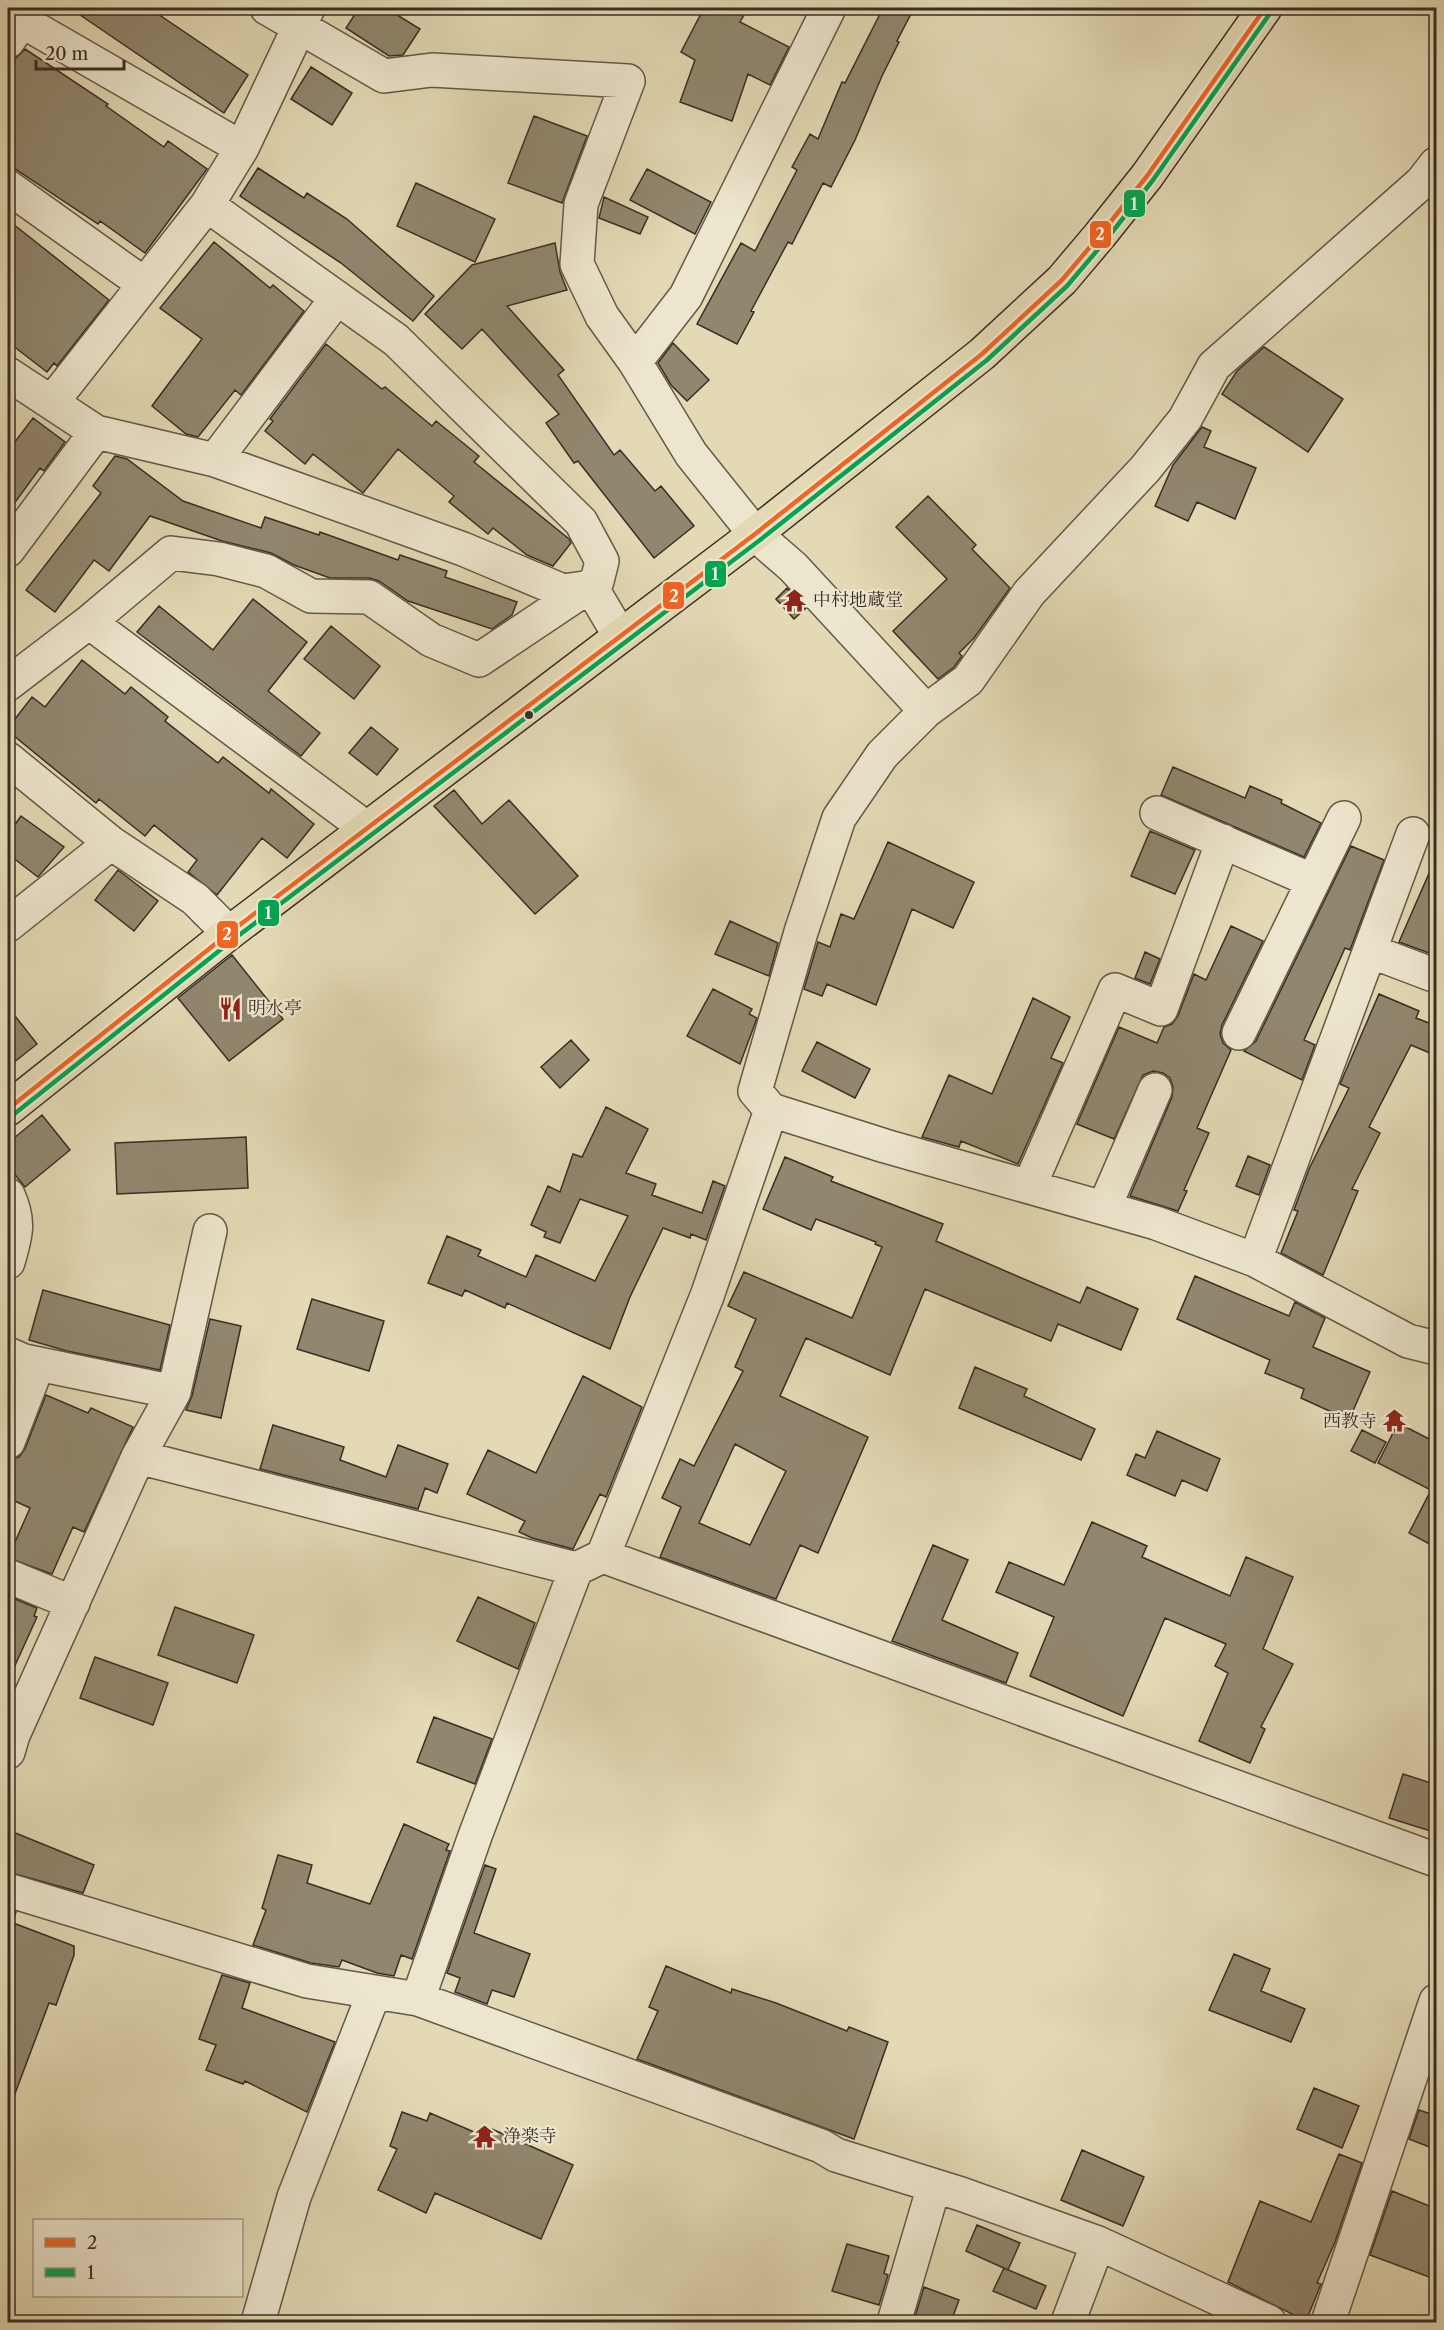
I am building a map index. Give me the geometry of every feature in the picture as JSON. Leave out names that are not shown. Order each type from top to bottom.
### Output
[{"type":"main road","points":[[8,1109],[229,933],[755,534],[982,354],[1062,280],[1147,176],[1265,8]]},
{"type":"street","points":[[267,8],[303,16],[348,57],[384,76],[432,70],[628,81],[581,204],[577,264],[602,316],[635,362],[692,454],[755,534],[793,567],[926,711]]},
{"type":"street","points":[[635,362],[686,296],[829,8]]},
{"type":"street","points":[[52,402],[207,205],[242,148],[282,66],[303,16]]},
{"type":"street","points":[[8,41],[22,21],[242,148]]},
{"type":"street","points":[[1437,164],[1422,182],[1214,366],[1185,419],[1145,469],[1029,593],[968,680],[926,711],[882,755],[838,819],[801,932],[755,1091],[771,1110],[885,1146],[1156,1222],[1256,1260],[1408,1341],[1437,1348]]},
{"type":"street","points":[[8,188],[144,284]]},
{"type":"street","points":[[8,684],[89,622],[171,553],[219,559],[266,572],[311,596],[369,597],[431,640],[479,660],[597,581],[602,561],[581,522],[514,459],[396,340],[207,205]]},
{"type":"street","points":[[215,460],[337,298]]},
{"type":"street","points":[[8,374],[96,432],[215,460],[463,549],[563,591],[591,587]]},
{"type":"street","points":[[8,550],[96,432]]},
{"type":"street","points":[[591,587],[620,636]]},
{"type":"street","points":[[89,622],[366,828]]},
{"type":"street","points":[[8,759],[111,843],[195,899],[229,933]]},
{"type":"street","points":[[1157,813],[1313,881]]},
{"type":"street","points":[[1239,1033],[1344,818]]},
{"type":"street","points":[[1256,1260],[1413,834]]},
{"type":"street","points":[[1029,1187],[1115,990],[1161,1010],[1223,841]]},
{"type":"street","points":[[8,925],[111,843]]},
{"type":"street","points":[[1370,951],[1437,976]]},
{"type":"street","points":[[1104,1208],[1155,1090]]},
{"type":"street","points":[[418,1999],[475,1836],[590,1563],[707,1296],[771,1110]]},
{"type":"street","points":[[8,1195],[17,1215],[14,1242],[8,1262]]},
{"type":"street","points":[[9,1740],[138,1457],[174,1392],[210,1231]]},
{"type":"street","points":[[8,1354],[38,1364],[174,1392]]},
{"type":"street","points":[[8,1442],[38,1364]]},
{"type":"street","points":[[138,1457],[590,1563],[1437,1860]]},
{"type":"street","points":[[8,1576],[73,1603]]},
{"type":"street","points":[[8,1890],[307,1981],[418,1999],[821,2146],[836,2155],[934,2186],[1098,2243],[1269,2322]]},
{"type":"street","points":[[258,2322],[294,2197],[374,1993]]},
{"type":"street","points":[[1328,2322],[1437,2001]]},
{"type":"street","points":[[894,2322],[934,2186]]},
{"type":"street","points":[[1068,2322],[1098,2243]]},
{"type":"building","points":[[70,8],[149,8],[248,75],[224,113]]},
{"type":"building","points":[[359,8],[386,8],[420,29],[403,55],[389,56],[346,28]]},
{"type":"building","points":[[704,8],[748,8],[740,22],[789,47],[770,85],[748,74],[732,121],[680,102],[695,60],[681,52]]},
{"type":"building","points":[[883,8],[914,8],[897,41],[899,42],[855,140],[831,187],[823,183],[792,244],[788,242],[751,311],[754,312],[737,344],[697,324],[741,243],[755,251],[797,170],[792,167],[810,134],[818,139],[842,82],[845,83]]},
{"type":"building","points":[[25,49],[108,104],[106,106],[164,147],[168,141],[207,169],[145,253],[100,221],[98,224],[8,164],[8,60],[16,58]]},
{"type":"building","points":[[311,67],[352,93],[332,125],[291,99]]},
{"type":"building","points":[[534,116],[587,136],[562,203],[508,183]]},
{"type":"building","points":[[258,168],[304,198],[307,193],[347,219],[434,296],[413,321],[341,263],[240,196]]},
{"type":"building","points":[[647,169],[711,202],[695,234],[630,200]]},
{"type":"building","points":[[416,183],[495,219],[475,262],[397,226]]},
{"type":"building","points":[[604,197],[648,217],[640,234],[599,218]]},
{"type":"building","points":[[8,220],[109,300],[57,366],[54,363],[47,372],[8,342]]},
{"type":"building","points":[[214,242],[270,288],[273,285],[304,311],[241,395],[235,390],[198,437],[186,434],[152,406],[202,339],[160,308]]},
{"type":"building","points":[[555,243],[560,272],[567,290],[507,306],[564,370],[558,375],[614,455],[620,450],[655,491],[661,486],[694,526],[654,558],[578,461],[574,463],[546,423],[559,414],[482,329],[462,349],[425,314],[472,265]]},
{"type":"building","points":[[673,343],[709,380],[687,401],[671,385],[658,363]]},
{"type":"building","points":[[326,344],[382,389],[385,387],[432,426],[436,421],[479,456],[474,462],[569,539],[571,543],[553,566],[527,555],[493,528],[488,534],[449,502],[454,496],[398,449],[363,493],[313,454],[305,464],[265,431],[273,421],[270,419]]},
{"type":"building","points":[[1264,347],[1343,399],[1308,452],[1222,394],[1237,371]]},
{"type":"building","points":[[33,418],[65,442],[44,471],[40,468],[8,512],[8,451]]},
{"type":"building","points":[[1202,427],[1211,431],[1204,447],[1256,468],[1235,519],[1197,502],[1188,521],[1155,506],[1173,465]]},
{"type":"building","points":[[115,456],[127,459],[183,501],[261,528],[265,517],[319,535],[320,532],[398,560],[400,555],[447,571],[445,577],[517,602],[512,615],[492,629],[408,601],[379,581],[369,578],[330,578],[294,565],[271,553],[222,541],[150,516],[109,571],[94,560],[55,612],[26,590],[101,493],[93,486]]},
{"type":"building","points":[[928,496],[976,545],[972,549],[1010,588],[974,638],[959,653],[962,656],[954,667],[938,679],[893,631],[947,579],[896,527]]},
{"type":"building","points":[[787,588],[806,608],[794,619],[776,599]]},
{"type":"building","points":[[253,599],[307,642],[268,691],[320,733],[301,756],[137,632],[159,606],[213,650]]},
{"type":"building","points":[[331,626],[380,666],[354,699],[304,659]]},
{"type":"building","points":[[82,660],[125,694],[131,687],[168,717],[165,721],[218,763],[223,757],[269,793],[271,789],[314,824],[287,858],[262,838],[217,895],[188,872],[197,860],[154,825],[145,836],[99,799],[96,803],[8,731],[32,697],[45,707]]},
{"type":"building","points":[[371,727],[398,749],[377,775],[349,753]]},
{"type":"building","points":[[1173,767],[1245,798],[1250,786],[1282,800],[1281,803],[1321,823],[1304,857],[1161,795]]},
{"type":"building","points":[[454,790],[482,824],[509,800],[578,876],[535,914],[434,806]]},
{"type":"building","points":[[21,816],[64,847],[38,877],[8,854],[8,834]]},
{"type":"building","points":[[1150,831],[1195,850],[1175,894],[1131,876]]},
{"type":"building","points":[[888,842],[974,882],[953,928],[912,909],[876,1005],[827,984],[822,996],[804,989],[818,942],[830,947],[841,914],[854,919]]},
{"type":"building","points":[[1351,846],[1384,860],[1350,950],[1345,948],[1304,1040],[1315,1045],[1302,1080],[1244,1051],[1256,1041]]},
{"type":"building","points":[[1437,855],[1437,956],[1399,942]]},
{"type":"building","points":[[118,870],[158,901],[134,931],[95,900]]},
{"type":"building","points":[[730,921],[778,943],[769,976],[715,954]]},
{"type":"building","points":[[1231,926],[1263,941],[1222,1025],[1220,1034],[1223,1043],[1231,1050],[1197,1128],[1209,1133],[1184,1190],[1187,1191],[1178,1211],[1130,1196],[1172,1097],[1173,1087],[1170,1078],[1163,1073],[1153,1071],[1143,1075],[1114,1139],[1077,1124],[1119,1027],[1157,1043],[1164,1027],[1172,1024],[1178,1016],[1194,974],[1206,980]]},
{"type":"building","points":[[1145,952],[1160,959],[1150,984],[1135,978]]},
{"type":"building","name":"明水亭","points":[[232,955],[283,1019],[229,1061],[178,998]]},
{"type":"building","points":[[713,989],[752,1009],[749,1014],[757,1018],[740,1064],[687,1036]]},
{"type":"building","points":[[1379,994],[1419,1011],[1416,1018],[1437,1026],[1437,1056],[1411,1045],[1369,1127],[1380,1133],[1352,1189],[1358,1191],[1323,1275],[1281,1253],[1298,1211],[1294,1210],[1309,1169],[1349,1088],[1340,1084]]},
{"type":"building","points":[[1033,998],[1070,1017],[1051,1058],[1063,1063],[1018,1164],[961,1141],[959,1147],[922,1137],[949,1075],[992,1094]]},
{"type":"building","points":[[8,1007],[37,1044],[8,1067]]},
{"type":"building","points":[[571,1040],[589,1060],[560,1088],[541,1067]]},
{"type":"building","points":[[817,1042],[870,1069],[855,1098],[802,1071]]},
{"type":"building","points":[[606,1107],[648,1129],[626,1173],[656,1184],[652,1195],[702,1213],[713,1181],[725,1186],[706,1240],[691,1234],[690,1238],[663,1228],[630,1297],[610,1349],[507,1303],[505,1308],[465,1290],[462,1296],[428,1283],[447,1236],[481,1250],[478,1256],[526,1277],[536,1255],[595,1281],[628,1216],[580,1199],[560,1243],[544,1237],[546,1232],[531,1225],[548,1186],[560,1192],[573,1154],[582,1157]]},
{"type":"building","points":[[42,1115],[70,1150],[25,1187],[8,1166],[8,1143]]},
{"type":"building","points":[[246,1137],[248,1188],[117,1194],[115,1143]]},
{"type":"building","points":[[1248,1156],[1270,1165],[1259,1195],[1236,1186]]},
{"type":"building","points":[[785,1157],[833,1177],[831,1181],[943,1224],[936,1241],[1010,1273],[1080,1303],[1087,1287],[1138,1309],[1121,1350],[1058,1324],[1051,1341],[925,1289],[890,1375],[806,1338],[780,1396],[868,1437],[818,1553],[800,1545],[776,1599],[660,1557],[681,1507],[662,1498],[680,1459],[694,1466],[743,1371],[735,1367],[756,1319],[728,1306],[744,1272],[852,1318],[882,1247],[875,1244],[876,1242],[816,1219],[811,1230],[763,1209]],"holes":[[[735,1444],[786,1471],[750,1545],[699,1523]]]},
{"type":"building","points":[[1195,1276],[1289,1316],[1295,1302],[1325,1318],[1313,1347],[1370,1372],[1349,1420],[1301,1398],[1304,1389],[1265,1373],[1270,1360],[1177,1319]]},
{"type":"building","points":[[43,1290],[170,1325],[160,1370],[67,1351],[29,1340]]},
{"type":"building","points":[[312,1299],[384,1321],[369,1371],[297,1349]]},
{"type":"building","points":[[210,1319],[241,1326],[221,1418],[186,1410],[192,1396]]},
{"type":"building","points":[[975,1367],[1027,1389],[1024,1396],[1095,1429],[1081,1460],[959,1408]]},
{"type":"building","points":[[583,1376],[642,1407],[606,1497],[600,1494],[573,1549],[532,1538],[519,1532],[525,1521],[467,1494],[488,1450],[536,1473]]},
{"type":"building","points":[[46,1395],[88,1413],[91,1408],[133,1427],[84,1532],[73,1527],[52,1574],[8,1558],[30,1508],[8,1498],[8,1460],[19,1457],[25,1449]]},
{"type":"building","points":[[1398,1423],[1437,1443],[1437,1548],[1409,1533],[1431,1490],[1378,1463]]},
{"type":"building","points":[[273,1425],[344,1447],[340,1460],[386,1477],[398,1445],[448,1464],[437,1493],[425,1488],[418,1509],[260,1469]]},
{"type":"building","points":[[1362,1430],[1386,1442],[1375,1463],[1351,1451]]},
{"type":"building","points":[[1157,1431],[1220,1459],[1207,1491],[1182,1480],[1175,1496],[1127,1475],[1136,1454],[1145,1458]]},
{"type":"building","points":[[1092,1522],[1147,1546],[1142,1557],[1230,1596],[1246,1557],[1293,1577],[1263,1649],[1293,1664],[1261,1727],[1265,1729],[1250,1763],[1199,1741],[1228,1673],[1215,1666],[1226,1644],[1165,1618],[1123,1716],[1030,1676],[1054,1617],[996,1592],[1009,1562],[1064,1585]]},
{"type":"building","points":[[933,1545],[968,1560],[942,1620],[1018,1653],[1006,1683],[892,1641]]},
{"type":"building","points":[[8,1596],[37,1608],[34,1616],[37,1617],[8,1681]]},
{"type":"building","points":[[478,1597],[535,1623],[518,1669],[457,1641]]},
{"type":"building","points":[[175,1607],[254,1635],[237,1683],[158,1655]]},
{"type":"building","points":[[95,1657],[168,1683],[153,1725],[80,1698]]},
{"type":"building","points":[[434,1717],[492,1739],[475,1784],[417,1762]]},
{"type":"building","points":[[1403,1774],[1437,1785],[1437,1833],[1389,1818]]},
{"type":"building","points":[[404,1824],[449,1844],[446,1850],[450,1851],[412,1959],[401,1955],[394,1976],[377,1973],[342,1960],[339,1967],[311,1963],[253,1945],[266,1910],[262,1908],[278,1855],[312,1865],[307,1883],[370,1904]]},
{"type":"building","points":[[8,1830],[94,1865],[83,1893],[8,1872]]},
{"type":"building","points":[[485,1865],[496,1869],[474,1933],[530,1954],[514,1997],[492,1990],[487,2004],[455,1992],[460,1978],[447,1973]]},
{"type":"building","points":[[8,1909],[16,1912],[13,1922],[8,1921]]},
{"type":"building","points":[[8,1921],[74,1946],[74,1955],[56,2005],[49,2003],[10,2107],[8,2106]]},
{"type":"building","points":[[1234,1954],[1270,1969],[1261,1991],[1305,2009],[1291,2042],[1209,2010]]},
{"type":"building","points":[[666,1966],[731,1993],[732,1989],[776,2003],[847,2031],[849,2027],[888,2042],[854,2139],[637,2059],[658,2011],[649,2007]]},
{"type":"building","points":[[222,1975],[250,1983],[242,2008],[335,2042],[307,2112],[245,2081],[243,2084],[206,2070],[216,2045],[199,2039]]},
{"type":"building","points":[[1314,2088],[1359,2106],[1342,2148],[1297,2129]]},
{"type":"building","points":[[1419,2110],[1437,2116],[1437,2150],[1409,2139]]},
{"type":"building","points":[[402,2112],[427,2121],[430,2113],[488,2138],[492,2129],[573,2165],[541,2239],[435,2193],[426,2213],[378,2190],[397,2149],[390,2146]]},
{"type":"building","points":[[1082,2150],[1144,2177],[1123,2226],[1061,2200]]},
{"type":"building","points":[[1339,2154],[1362,2163],[1335,2242],[1317,2283],[1321,2284],[1306,2321],[1228,2282],[1260,2201],[1311,2222]]},
{"type":"building","points":[[1392,2191],[1437,2209],[1437,2280],[1370,2255]]},
{"type":"building","points":[[977,2225],[1020,2243],[1008,2270],[966,2251]]},
{"type":"building","points":[[847,2244],[889,2256],[884,2273],[888,2275],[879,2305],[832,2291]]},
{"type":"building","points":[[1004,2268],[1046,2286],[1036,2309],[993,2291]]},
{"type":"building","points":[[924,2287],[959,2300],[951,2322],[914,2320]]},
{"type":"transit line","name":"2","points":[[8,1109],[229,933],[755,534],[982,354],[1062,280],[1100,235],[1147,176],[1265,8]]},
{"type":"transit line","name":"1","points":[[13,1115],[234,939],[760,540],[987,360],[1067,286],[1106,240],[1153,180],[1271,12]]},
{"type":"place","name":"中村地蔵堂","points":[[795,600]]},
{"type":"place","name":"明水亭","points":[[230,1008]]},
{"type":"place","name":"西教寺","points":[[1395,1421]]},
{"type":"place","name":"浄楽寺","points":[[485,2136]]}]
